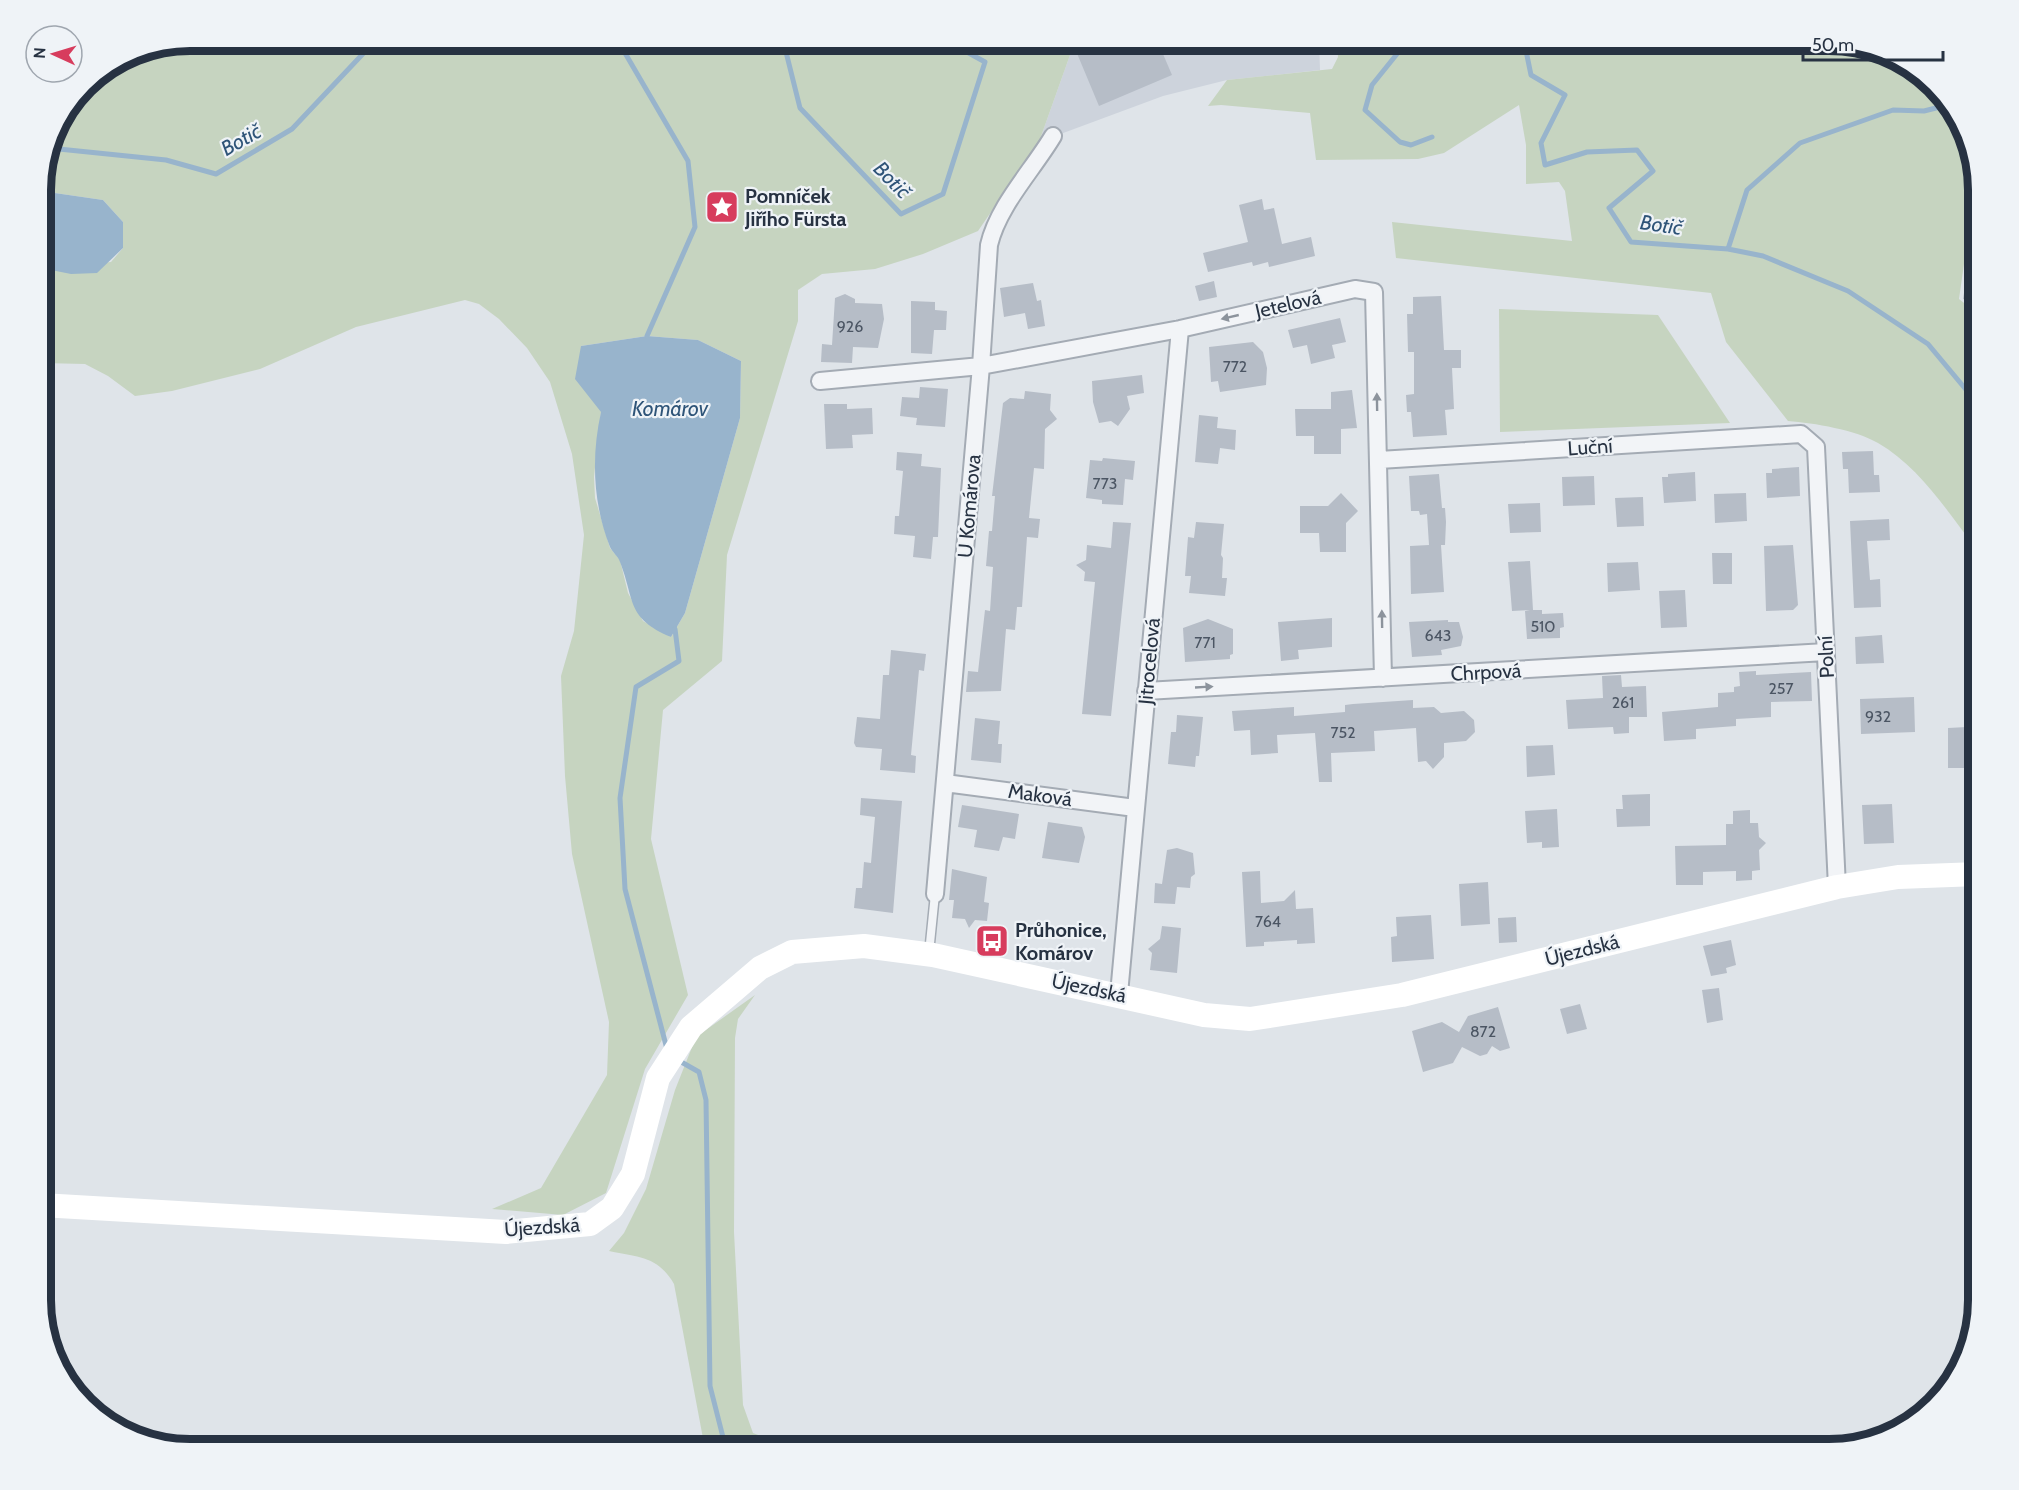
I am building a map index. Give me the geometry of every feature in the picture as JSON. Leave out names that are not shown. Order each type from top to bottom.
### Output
[{"type":"street","name":"U Komárova","points":[[935,894],[981,366],[989,245],[992,232],[1053,136]]},
{"type":"street","name":"Jetelová","points":[[820,381],[981,366],[1180,329],[1355,289],[1374,292],[1383,678]]},
{"type":"street","name":"Jitrocelová","points":[[1119,994],[1180,329]]},
{"type":"street","name":"Luční","points":[[1379,460],[1801,434]]},
{"type":"street","name":"Polní","points":[[1801,434],[1816,447],[1837,887]]},
{"type":"street","name":"Chrpová","points":[[1146,691],[1826,652]]},
{"type":"street","name":"Maková","points":[[945,783],[1135,808]]},
{"type":"street","name":"Újezdská","points":[[51,1206],[506,1232],[590,1224],[612,1208],[633,1174],[658,1078],[691,1026],[760,968],[792,952],[864,946],[929,955],[1119,994],[1204,1015],[1250,1019],[1402,995],[1837,887],[1898,877],[1968,874]]},
{"type":"lane","points":[[929,955],[935,894]]},
{"type":"shaded area","points":[[1071,51],[1319,51],[1320,70],[1227,80],[1163,96],[1039,142]]},
{"type":"green space","points":[[181,51],[1071,51],[1039,142],[978,231],[923,254],[875,269],[822,274],[798,290],[798,321],[727,555],[722,661],[663,710],[651,839],[688,995],[645,1069],[606,1193],[563,1215],[492,1209],[541,1188],[607,1075],[609,1022],[572,854],[565,776],[561,676],[574,631],[584,535],[572,454],[550,382],[527,348],[499,319],[479,304],[465,300],[356,327],[260,369],[172,391],[135,396],[108,376],[85,364],[51,363],[51,267],[111,262],[123,248],[123,222],[103,200],[51,192],[52,172],[65,128],[85,98],[98,85],[120,70],[145,58]],"holes":[[[647,336],[698,340],[741,361],[740,418],[685,613],[671,637],[643,621],[628,593],[620,560],[610,548],[595,498],[594,477],[601,412],[581,346]]]},
{"type":"green space","points":[[1338,51],[1838,51],[1874,58],[1891,65],[1914,80],[1939,105],[1954,128],[1961,145],[1967,172],[1968,236],[1959,299],[1968,306],[1968,538],[1920,478],[1893,453],[1878,443],[1847,431],[1788,421],[1726,342],[1711,293],[1396,258],[1392,222],[1572,241],[1565,191],[1559,182],[1526,184],[1526,145],[1519,105],[1444,153],[1418,159],[1316,160],[1310,113],[1221,105],[1208,106],[1227,80],[1332,69],[1338,57]]},
{"type":"green space","points":[[1499,309],[1658,315],[1730,423],[1500,432]]},
{"type":"green space","points":[[755,995],[738,1019],[735,1038],[734,1232],[743,1405],[753,1433],[768,1439],[703,1439],[674,1284],[668,1275],[654,1263],[646,1259],[609,1251],[624,1233],[646,1189],[675,1090],[696,1037]]},
{"type":"water","points":[[51,192],[103,200],[123,222],[123,248],[97,273],[71,274],[51,270]]},
{"type":"water","name":"Komárov","points":[[647,336],[698,340],[741,361],[740,418],[685,613],[671,637],[646,623],[639,615],[634,607],[619,560],[610,547],[604,531],[595,480],[596,446],[601,412],[575,379],[581,346]]},
{"type":"building","points":[[1076,51],[1162,51],[1172,75],[1099,106]]},
{"type":"building","points":[[1262,199],[1264,210],[1274,208],[1282,244],[1311,237],[1315,256],[1269,267],[1268,262],[1253,266],[1252,262],[1208,272],[1203,253],[1248,242],[1239,205]]},
{"type":"building","points":[[1968,268],[1968,300],[1963,299]]},
{"type":"building","points":[[1214,281],[1217,297],[1199,301],[1195,286]]},
{"type":"building","points":[[1033,283],[1037,301],[1041,300],[1045,326],[1028,329],[1025,313],[1004,317],[1000,288]]},
{"type":"building","points":[[845,294],[855,299],[855,303],[882,304],[884,319],[878,348],[853,347],[852,363],[821,362],[822,344],[832,345],[835,298]]},
{"type":"building","points":[[1441,296],[1444,350],[1461,350],[1461,368],[1452,368],[1454,409],[1445,410],[1447,435],[1413,437],[1411,412],[1407,412],[1406,395],[1414,394],[1414,352],[1408,352],[1407,314],[1413,314],[1413,297]]},
{"type":"building","points":[[911,301],[935,302],[935,310],[947,311],[946,330],[934,330],[932,354],[911,353]]},
{"type":"building","points":[[1340,318],[1346,342],[1332,345],[1335,358],[1311,364],[1307,345],[1293,348],[1288,330]]},
{"type":"building","points":[[1253,342],[1263,352],[1267,368],[1266,385],[1220,392],[1218,381],[1211,382],[1209,347]]},
{"type":"building","points":[[1142,375],[1144,393],[1127,396],[1130,409],[1118,426],[1111,421],[1099,423],[1093,402],[1092,381]]},
{"type":"building","points":[[920,387],[948,389],[945,427],[916,425],[917,418],[900,416],[902,397],[919,398]]},
{"type":"building","points":[[1352,390],[1357,428],[1341,429],[1341,454],[1314,454],[1314,436],[1296,436],[1295,409],[1331,409],[1331,392]]},
{"type":"building","points":[[1025,391],[1051,394],[1050,410],[1057,419],[1045,429],[1044,469],[1034,468],[1029,518],[1040,519],[1038,538],[1027,537],[1022,607],[1017,607],[1015,630],[1006,629],[1001,691],[966,692],[968,671],[978,672],[985,610],[990,611],[993,567],[986,566],[989,531],[992,531],[995,496],[992,496],[1003,403],[1010,398],[1024,399]]},
{"type":"building","points":[[824,404],[847,404],[847,409],[872,408],[873,434],[852,435],[853,448],[826,449]]},
{"type":"building","points":[[1199,415],[1218,417],[1217,428],[1236,430],[1235,450],[1220,448],[1218,464],[1195,462]]},
{"type":"building","points":[[1873,451],[1874,475],[1879,475],[1880,492],[1849,493],[1848,469],[1843,469],[1842,452]]},
{"type":"building","points":[[897,452],[922,454],[921,466],[941,468],[938,537],[933,537],[931,559],[913,557],[915,536],[894,534],[895,516],[899,516],[903,471],[896,470]]},
{"type":"building","points":[[1103,458],[1135,461],[1133,480],[1125,479],[1123,505],[1102,504],[1102,500],[1086,498],[1090,460],[1102,461]]},
{"type":"building","points":[[1799,467],[1800,496],[1767,498],[1766,473],[1772,473],[1772,469]]},
{"type":"building","points":[[1695,472],[1696,501],[1664,503],[1662,477],[1668,477],[1668,474]]},
{"type":"building","points":[[1439,474],[1442,508],[1445,508],[1446,522],[1445,545],[1441,545],[1444,592],[1411,594],[1410,546],[1429,545],[1427,514],[1420,515],[1419,511],[1411,511],[1409,476]]},
{"type":"building","points":[[1594,476],[1595,505],[1563,506],[1562,477]]},
{"type":"building","points":[[1341,493],[1358,511],[1346,523],[1346,552],[1320,552],[1319,533],[1300,533],[1300,506],[1328,506]]},
{"type":"building","points":[[1746,493],[1747,521],[1715,523],[1714,494]]},
{"type":"building","points":[[1643,497],[1644,526],[1617,527],[1615,498]]},
{"type":"building","points":[[1540,503],[1541,532],[1510,533],[1508,504]]},
{"type":"building","points":[[1889,519],[1890,540],[1867,541],[1870,580],[1880,579],[1881,607],[1854,608],[1850,521]]},
{"type":"building","points":[[1113,522],[1131,523],[1111,716],[1082,714],[1095,582],[1084,581],[1085,572],[1076,565],[1086,560],[1087,545],[1111,548]]},
{"type":"building","points":[[1196,522],[1224,524],[1221,555],[1223,558],[1222,578],[1227,578],[1225,596],[1189,593],[1191,576],[1185,576],[1188,537],[1194,538]]},
{"type":"building","points":[[1793,545],[1798,605],[1793,610],[1766,611],[1764,546]]},
{"type":"building","points":[[1712,553],[1732,553],[1732,584],[1713,584]]},
{"type":"building","points":[[1530,561],[1533,610],[1542,610],[1542,614],[1563,613],[1564,627],[1560,628],[1560,638],[1527,639],[1525,611],[1530,610],[1512,611],[1508,562]]},
{"type":"building","points":[[1638,562],[1640,590],[1608,592],[1607,563]]},
{"type":"building","points":[[1685,590],[1687,627],[1661,628],[1659,591]]},
{"type":"building","points":[[1332,618],[1332,647],[1298,650],[1299,659],[1281,661],[1278,622]]},
{"type":"building","points":[[1208,619],[1233,629],[1233,654],[1230,655],[1230,659],[1185,662],[1183,628]]},
{"type":"building","points":[[1448,620],[1448,622],[1459,622],[1463,637],[1461,646],[1441,650],[1442,655],[1412,657],[1409,622]]},
{"type":"building","points":[[1882,635],[1884,663],[1856,664],[1855,637]]},
{"type":"building","points":[[891,650],[926,654],[924,671],[919,670],[911,755],[916,756],[915,773],[880,770],[882,749],[856,747],[854,743],[857,717],[880,719],[883,675],[889,675]]},
{"type":"building","points":[[1756,671],[1756,675],[1811,672],[1812,701],[1771,702],[1771,717],[1736,719],[1736,726],[1696,729],[1696,739],[1664,741],[1662,712],[1718,707],[1718,693],[1734,692],[1734,687],[1740,686],[1739,672]]},
{"type":"building","points":[[1621,675],[1622,687],[1646,686],[1647,717],[1629,717],[1629,733],[1614,734],[1613,727],[1568,729],[1566,700],[1603,698],[1602,676]]},
{"type":"building","points":[[1914,697],[1915,732],[1861,734],[1860,699]]},
{"type":"building","points":[[1413,700],[1413,708],[1434,707],[1441,713],[1464,711],[1474,720],[1475,732],[1466,741],[1444,743],[1444,757],[1433,769],[1426,761],[1418,762],[1416,728],[1374,731],[1375,751],[1331,753],[1332,782],[1319,782],[1315,733],[1277,735],[1278,753],[1251,755],[1250,730],[1234,731],[1232,711],[1294,707],[1294,716],[1345,712],[1345,705]]},
{"type":"building","points":[[1177,715],[1203,717],[1199,756],[1196,756],[1195,767],[1168,764],[1171,732],[1176,732]]},
{"type":"building","points":[[975,718],[1000,721],[998,744],[1002,744],[1001,763],[971,760]]},
{"type":"building","points":[[1967,727],[1968,768],[1948,768],[1948,728]]},
{"type":"building","points":[[1553,745],[1555,775],[1527,777],[1526,746]]},
{"type":"building","points":[[1650,794],[1650,826],[1617,827],[1616,809],[1623,809],[1622,795]]},
{"type":"building","points":[[861,798],[902,801],[893,913],[854,908],[856,888],[862,888],[864,862],[871,863],[875,817],[860,815]]},
{"type":"building","points":[[1892,804],[1894,843],[1864,844],[1862,805]]},
{"type":"building","points":[[962,805],[1019,814],[1015,839],[1003,837],[999,851],[974,847],[977,830],[958,827]]},
{"type":"building","points":[[1557,809],[1559,847],[1542,848],[1542,842],[1527,843],[1525,811]]},
{"type":"building","points":[[1750,810],[1750,823],[1758,823],[1759,837],[1766,843],[1759,850],[1760,870],[1752,871],[1752,880],[1736,881],[1736,871],[1703,872],[1703,885],[1676,885],[1675,846],[1726,845],[1726,824],[1733,824],[1733,811]]},
{"type":"building","points":[[1048,822],[1082,827],[1085,837],[1079,863],[1042,858]]},
{"type":"building","points":[[1177,848],[1193,853],[1195,874],[1191,877],[1190,888],[1177,887],[1175,904],[1154,903],[1155,883],[1162,884],[1167,850]]},
{"type":"building","points":[[952,869],[987,877],[984,902],[989,903],[987,921],[975,920],[969,928],[965,919],[952,918],[954,900],[949,900]]},
{"type":"building","points":[[1260,871],[1261,903],[1284,901],[1295,890],[1296,909],[1313,908],[1315,943],[1297,944],[1297,940],[1264,942],[1264,946],[1246,947],[1242,872]]},
{"type":"building","points":[[1488,882],[1490,924],[1461,926],[1459,884]]},
{"type":"building","points":[[1431,915],[1434,959],[1392,962],[1391,937],[1397,936],[1396,917]]},
{"type":"building","points":[[1516,917],[1517,942],[1499,943],[1498,918]]},
{"type":"building","points":[[1162,926],[1181,928],[1177,973],[1150,970],[1152,953],[1148,949],[1160,939]]},
{"type":"building","points":[[1731,940],[1736,965],[1726,968],[1727,973],[1711,976],[1703,946]]},
{"type":"building","points":[[1719,988],[1723,1020],[1707,1023],[1702,990]]},
{"type":"building","points":[[1580,1004],[1587,1029],[1567,1034],[1560,1009]]},
{"type":"building","points":[[1498,1007],[1510,1048],[1500,1051],[1492,1046],[1487,1054],[1480,1056],[1462,1047],[1453,1063],[1423,1072],[1412,1031],[1442,1022],[1459,1032],[1468,1016]]},
{"type":"waterway","name":"Botič","points":[[58,149],[166,160],[216,174],[292,129],[366,51]]},
{"type":"waterway","points":[[624,51],[688,161],[695,227],[647,336]]},
{"type":"waterway","name":"Botič","points":[[786,51],[800,108],[901,214],[943,194],[985,62],[965,51]]},
{"type":"waterway","points":[[1399,51],[1372,85],[1365,110],[1400,142],[1411,145],[1432,137]]},
{"type":"waterway","name":"Botič","points":[[1526,51],[1531,75],[1565,95],[1541,143],[1545,165],[1587,152],[1637,150],[1653,171],[1609,208],[1631,242],[1728,249],[1747,190],[1800,143],[1893,110],[1924,111],[1940,107]]},
{"type":"waterway","points":[[1728,249],[1763,256],[1848,291],[1928,344],[1968,392]]},
{"type":"waterway","points":[[667,1049],[625,889],[620,798],[636,687],[679,661],[675,629]]},
{"type":"waterway","points":[[676,1059],[699,1072],[706,1100],[710,1386],[723,1439]]},
{"type":"place","name":"Pomníček Jiřího Fürsta","points":[[722,207]]},
{"type":"place","name":"Průhonice, Komárov","points":[[992,941]]}]
